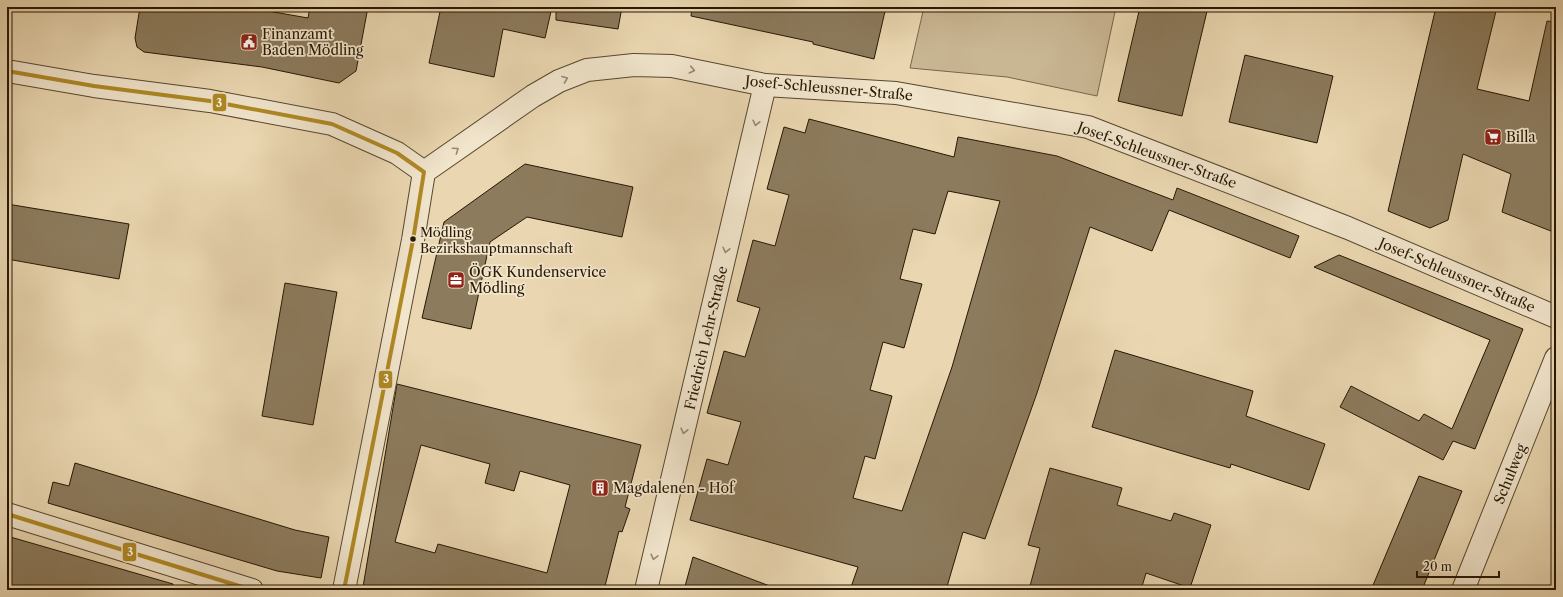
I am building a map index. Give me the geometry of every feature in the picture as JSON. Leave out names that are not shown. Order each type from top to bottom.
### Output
[{"type":"street","name":"Josef-Schleussner-Straße","points":[[424,172],[533,96],[559,81],[587,70],[634,65],[672,66],[765,85],[896,93],[1088,127],[1348,228],[1556,317]]},
{"type":"street","points":[[7,71],[94,86],[210,101],[332,124],[398,153],[424,172],[413,240],[344,590]]},
{"type":"street","name":"Friedrich Lehr-Straße","points":[[646,590],[765,85]]},
{"type":"street","name":"Schulweg","points":[[1463,590],[1556,358]]},
{"type":"street","points":[[7,514],[252,590]]},
{"type":"shaded area","points":[[924,7],[1116,7],[1097,96],[1007,77],[910,68]]},
{"type":"building","name":"Finanzamt Baden Mödling","points":[[140,7],[245,7],[308,18],[310,7],[368,7],[356,71],[339,83],[262,67],[144,52],[137,47],[135,38]]},
{"type":"building","points":[[441,7],[552,7],[545,38],[503,29],[494,77],[429,63]]},
{"type":"building","points":[[556,7],[622,7],[618,29],[556,20]]},
{"type":"building","points":[[692,7],[886,7],[874,59],[813,44],[813,42],[691,16]]},
{"type":"building","points":[[1140,7],[1208,7],[1182,116],[1118,101]]},
{"type":"building","points":[[1436,7],[1497,7],[1477,89],[1529,101],[1547,21],[1556,22],[1556,233],[1502,212],[1511,174],[1463,154],[1448,220],[1430,228],[1388,211]]},
{"type":"building","points":[[1245,55],[1333,76],[1317,143],[1229,122]]},
{"type":"building","points":[[809,119],[954,157],[958,137],[1057,156],[1173,200],[1177,188],[1299,236],[1290,258],[1169,210],[1152,251],[1090,227],[1037,393],[985,539],[963,532],[946,590],[850,590],[858,567],[690,520],[707,459],[728,465],[741,422],[707,413],[724,351],[745,357],[760,308],[737,301],[753,240],[775,246],[789,195],[767,189],[784,127],[805,133]],"holes":[[[948,191],[1000,201],[952,367],[902,511],[853,498],[865,456],[875,459],[892,396],[870,390],[883,342],[904,348],[922,284],[900,279],[913,229],[935,234]]]},
{"type":"building","name":"ÖGK Kundenservice Mödling","points":[[525,164],[633,187],[622,237],[527,217],[490,242],[471,329],[422,318],[444,222]]},
{"type":"building","points":[[7,204],[129,224],[119,279],[7,259]]},
{"type":"building","points":[[1339,255],[1523,329],[1475,449],[1453,441],[1443,460],[1340,407],[1351,386],[1419,421],[1424,414],[1452,429],[1490,340],[1314,267]]},
{"type":"building","points":[[285,283],[337,292],[313,425],[262,416]]},
{"type":"building","points":[[1115,350],[1253,391],[1246,416],[1325,444],[1309,490],[1231,464],[1230,468],[1092,427]]},
{"type":"building","name":"Magdalenen - Hof","points":[[397,384],[641,445],[625,507],[630,509],[622,532],[619,531],[604,590],[373,590],[363,587]],"holes":[[[421,445],[490,464],[485,483],[514,491],[520,471],[570,485],[547,573],[438,544],[435,553],[395,542]]]},
{"type":"building","points":[[75,463],[295,530],[329,537],[321,578],[277,571],[48,503],[53,482],[69,486]]},
{"type":"building","points":[[1050,468],[1122,488],[1117,505],[1171,521],[1174,513],[1211,525],[1190,588],[1146,573],[1141,590],[1029,590],[1040,548],[1028,545]]},
{"type":"building","points":[[1419,476],[1462,491],[1422,590],[1371,590]]},
{"type":"building","points":[[7,536],[173,584],[172,590],[7,590]]},
{"type":"building","points":[[693,557],[775,588],[774,590],[684,590]]},
{"type":"transit line","name":"3","points":[[7,71],[94,86],[210,101],[332,124],[397,153],[424,172],[413,240],[344,590]]},
{"type":"transit line","name":"3","points":[[7,514],[252,590]]},
{"type":"place","name":"Finanzamt Baden Mödling","points":[[249,42]]},
{"type":"place","name":"Billa","points":[[1493,137]]},
{"type":"place","name":"Mödling Bezirkshauptmannschaft","points":[[413,239]]},
{"type":"place","name":"ÖGK Kundenservice Mödling","points":[[456,280]]},
{"type":"place","name":"Magdalenen - Hof","points":[[600,488]]}]
